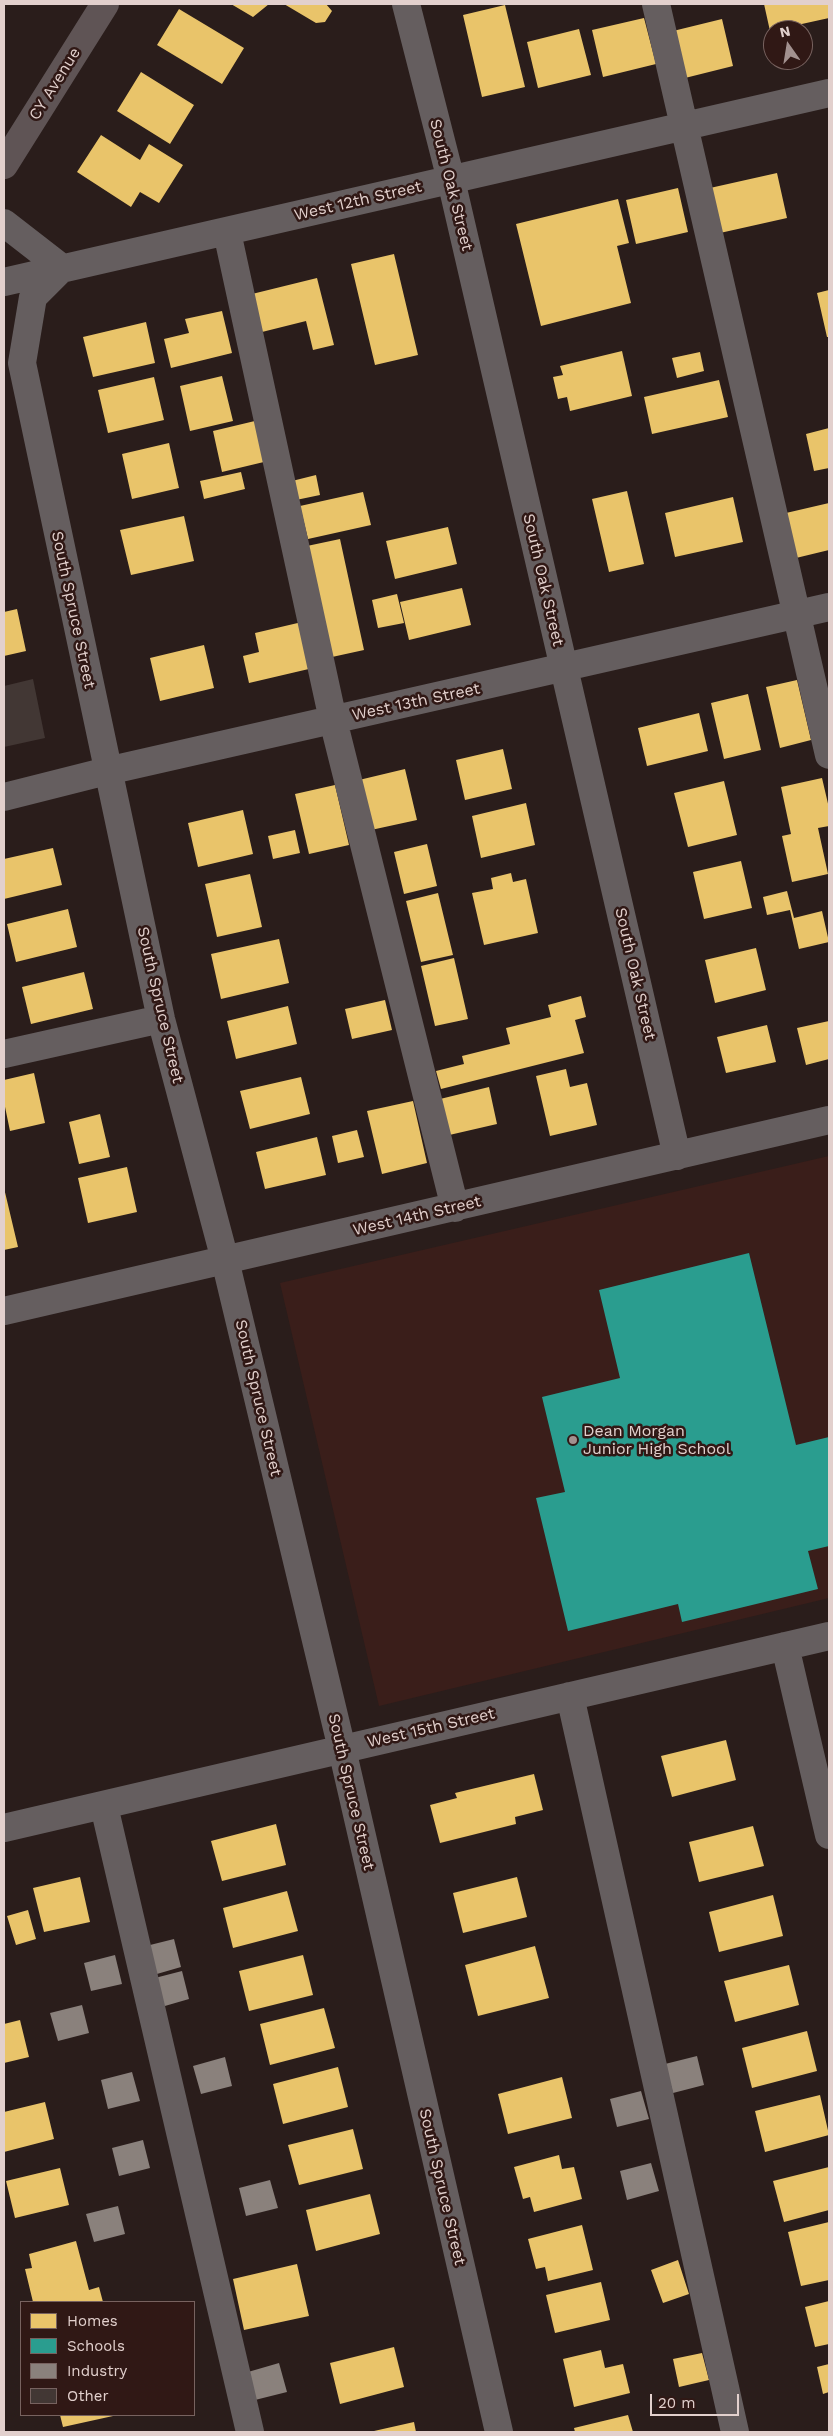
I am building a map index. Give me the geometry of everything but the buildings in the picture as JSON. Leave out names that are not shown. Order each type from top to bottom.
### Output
[{"type":"main road","name":"CY Avenue","points":[[4,165],[106,4]]},
{"type":"street","name":"South Oak Street","points":[[406,4],[451,180],[677,1156]]},
{"type":"street","points":[[656,4],[829,755]]},
{"type":"street","name":"West 12th Street","points":[[4,282],[686,128],[829,93]]},
{"type":"street","points":[[4,223],[62,268]]},
{"type":"street","points":[[227,232],[333,720],[455,1208]]},
{"type":"street","name":"South Spruce Street","points":[[22,363],[33,297],[62,268]]},
{"type":"street","name":"South Spruce Street","points":[[4,335],[22,363],[107,772],[161,1019],[225,1260],[342,1749],[499,2432]]},
{"type":"street","name":"West 13th Street","points":[[4,798],[107,772],[829,607]]},
{"type":"street","points":[[4,1054],[161,1019]]},
{"type":"street","name":"West 14th Street","points":[[4,1311],[829,1120]]},
{"type":"street","name":"West 15th Street","points":[[4,1828],[829,1636]]},
{"type":"street","points":[[785,1646],[829,1835]]},
{"type":"street","points":[[570,1696],[735,2432]]},
{"type":"street","points":[[104,1806],[250,2432]]},
{"type":"shaded area","name":"Dean Morgan Junior High School","points":[[829,1156],[829,1598],[379,1706],[280,1283]]},
{"type":"place","name":"Dean Morgan Junior High School","points":[[573,1440]]}]
